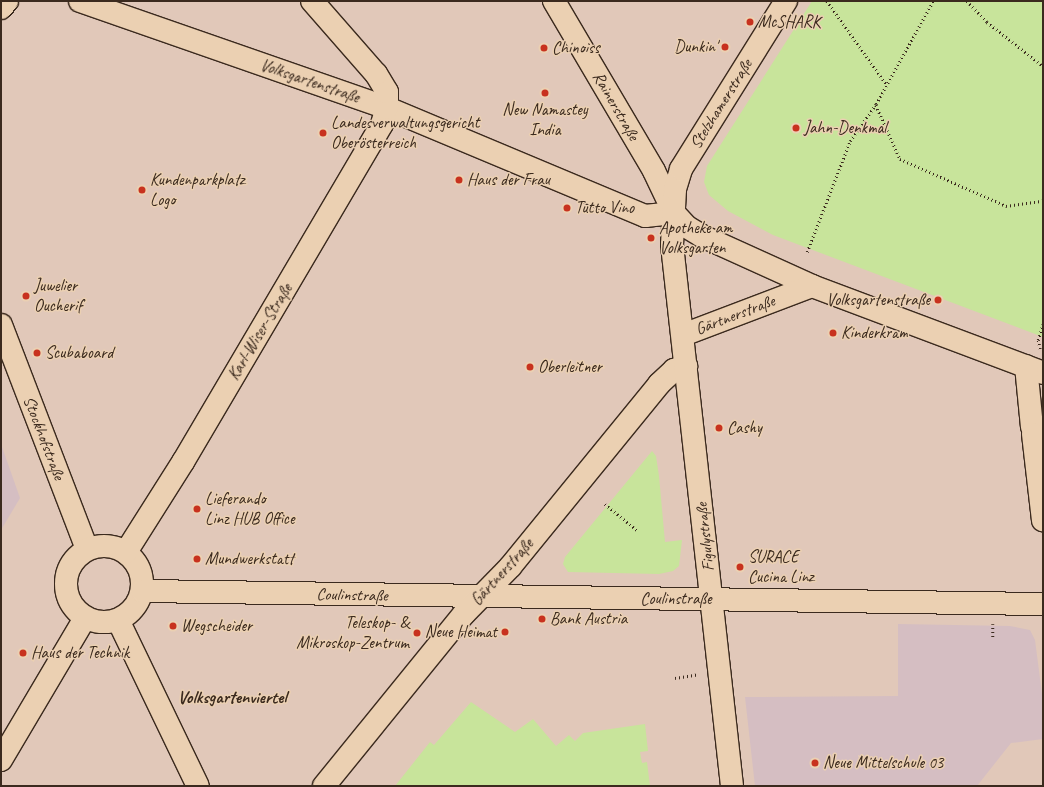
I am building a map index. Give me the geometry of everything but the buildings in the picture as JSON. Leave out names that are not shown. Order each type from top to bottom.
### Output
[{"type":"street","points":[[1,8],[6,1]]},
{"type":"street","name":"Volksgartenstraße","points":[[80,1],[387,100],[645,216],[674,213]]},
{"type":"street","points":[[312,1],[376,74],[387,100]]},
{"type":"street","name":"Rainerstraße","points":[[554,1],[654,171],[674,213]]},
{"type":"street","name":"Stelzhamerstraße","points":[[674,213],[675,189],[681,169],[786,1]]},
{"type":"street","name":"Karl-Wiser-Straße","points":[[126,552],[183,462],[382,124],[387,100]]},
{"type":"street","points":[[674,213],[687,227],[702,236],[812,286],[1034,370],[1033,430],[1043,520]]},
{"type":"street","name":"Gärtnerstraße","points":[[674,213],[672,245],[683,335],[812,286]]},
{"type":"street","name":"Stockhofstraße","points":[[1,326],[87,550]]},
{"type":"street","name":"Figulystraße","points":[[683,335],[732,786]]},
{"type":"street","name":"Gärtnerstraße","points":[[324,786],[464,614],[510,567],[659,384],[674,370],[686,366]]},
{"type":"street","points":[[107,546],[126,552],[138,565],[142,578],[142,591],[131,612],[118,620],[101,623],[85,618],[72,606],[68,597],[66,579],[73,562],[87,550],[107,546]]},
{"type":"street","name":"Coulinstraße","points":[[142,591],[1043,604]]},
{"type":"street","points":[[1,760],[85,618]]},
{"type":"street","points":[[118,620],[198,786]]},
{"type":"path","points":[[827,1],[887,85]]},
{"type":"path","points":[[807,252],[850,141],[876,104],[933,1]]},
{"type":"path","points":[[966,1],[987,22],[1043,66]]},
{"type":"path","points":[[876,104],[900,159],[1006,206],[1043,201]]},
{"type":"path","points":[[1038,340],[1043,324]]},
{"type":"path","points":[[605,504],[637,530]]},
{"type":"path","points":[[993,621],[993,639]]},
{"type":"path","points":[[675,678],[702,674]]},
{"type":"shaded area","points":[[1,444],[20,498],[1,530]]},
{"type":"shaded area","points":[[898,624],[1010,626],[1030,630],[1035,640],[1043,702],[1043,739],[1011,743],[977,786],[755,786],[745,697],[898,696]]},
{"type":"green space","points":[[812,1],[1043,1],[1043,337],[773,235],[728,211],[709,195],[704,182],[707,166]]},
{"type":"green space","points":[[652,451],[656,456],[659,476],[665,542],[682,540],[679,566],[673,571],[659,574],[568,572],[563,564],[565,557]]},
{"type":"green space","points":[[471,702],[515,732],[533,719],[556,746],[569,735],[575,741],[583,733],[645,724],[648,751],[640,752],[642,763],[647,762],[650,786],[395,786],[430,742],[434,745]]},
{"type":"place","name":"McSHARK","points":[[750,22]]},
{"type":"place","name":"Dunkin'","points":[[725,47]]},
{"type":"place","name":"Chinoiss","points":[[544,48]]},
{"type":"place","name":"New Namastey India","points":[[545,93]]},
{"type":"place","name":"Jahn-Denkmal","points":[[796,128]]},
{"type":"place","name":"Landesverwaltungsgericht Oberösterreich","points":[[323,133]]},
{"type":"place","name":"Haus der Frau","points":[[459,180]]},
{"type":"place","name":"Kundenparkplatz Logo","points":[[142,190]]},
{"type":"place","name":"Tutto Vino","points":[[567,208]]},
{"type":"place","name":"Apotheke am Volksgarten","points":[[651,238]]},
{"type":"place","name":"Juwelier Oucherif","points":[[26,296]]},
{"type":"place","name":"Volksgartenstraße","points":[[938,300]]},
{"type":"place","name":"Kinderkram","points":[[833,333]]},
{"type":"place","name":"Scubaboard","points":[[37,353]]},
{"type":"place","name":"Oberleitner","points":[[530,367]]},
{"type":"place","name":"Cashy","points":[[719,428]]},
{"type":"place","name":"Lieferando Linz HUB Office","points":[[197,509]]},
{"type":"place","name":"Mundwerkstatt","points":[[197,559]]},
{"type":"place","name":"SURACE Cucina Linz","points":[[740,567]]},
{"type":"place","name":"Bank Austria","points":[[542,619]]},
{"type":"place","name":"Wegscheider","points":[[173,626]]},
{"type":"place","name":"Neue Heimat","points":[[505,632]]},
{"type":"place","name":"Teleskop- & Mikroskop-Zentrum","points":[[417,633]]},
{"type":"place","name":"Haus der Technik","points":[[23,653]]},
{"type":"place","name":"Neue Mittelschule 03","points":[[815,763]]},
{"type":"district","name":"Volksgartenviertel","points":[[232,697]]}]
